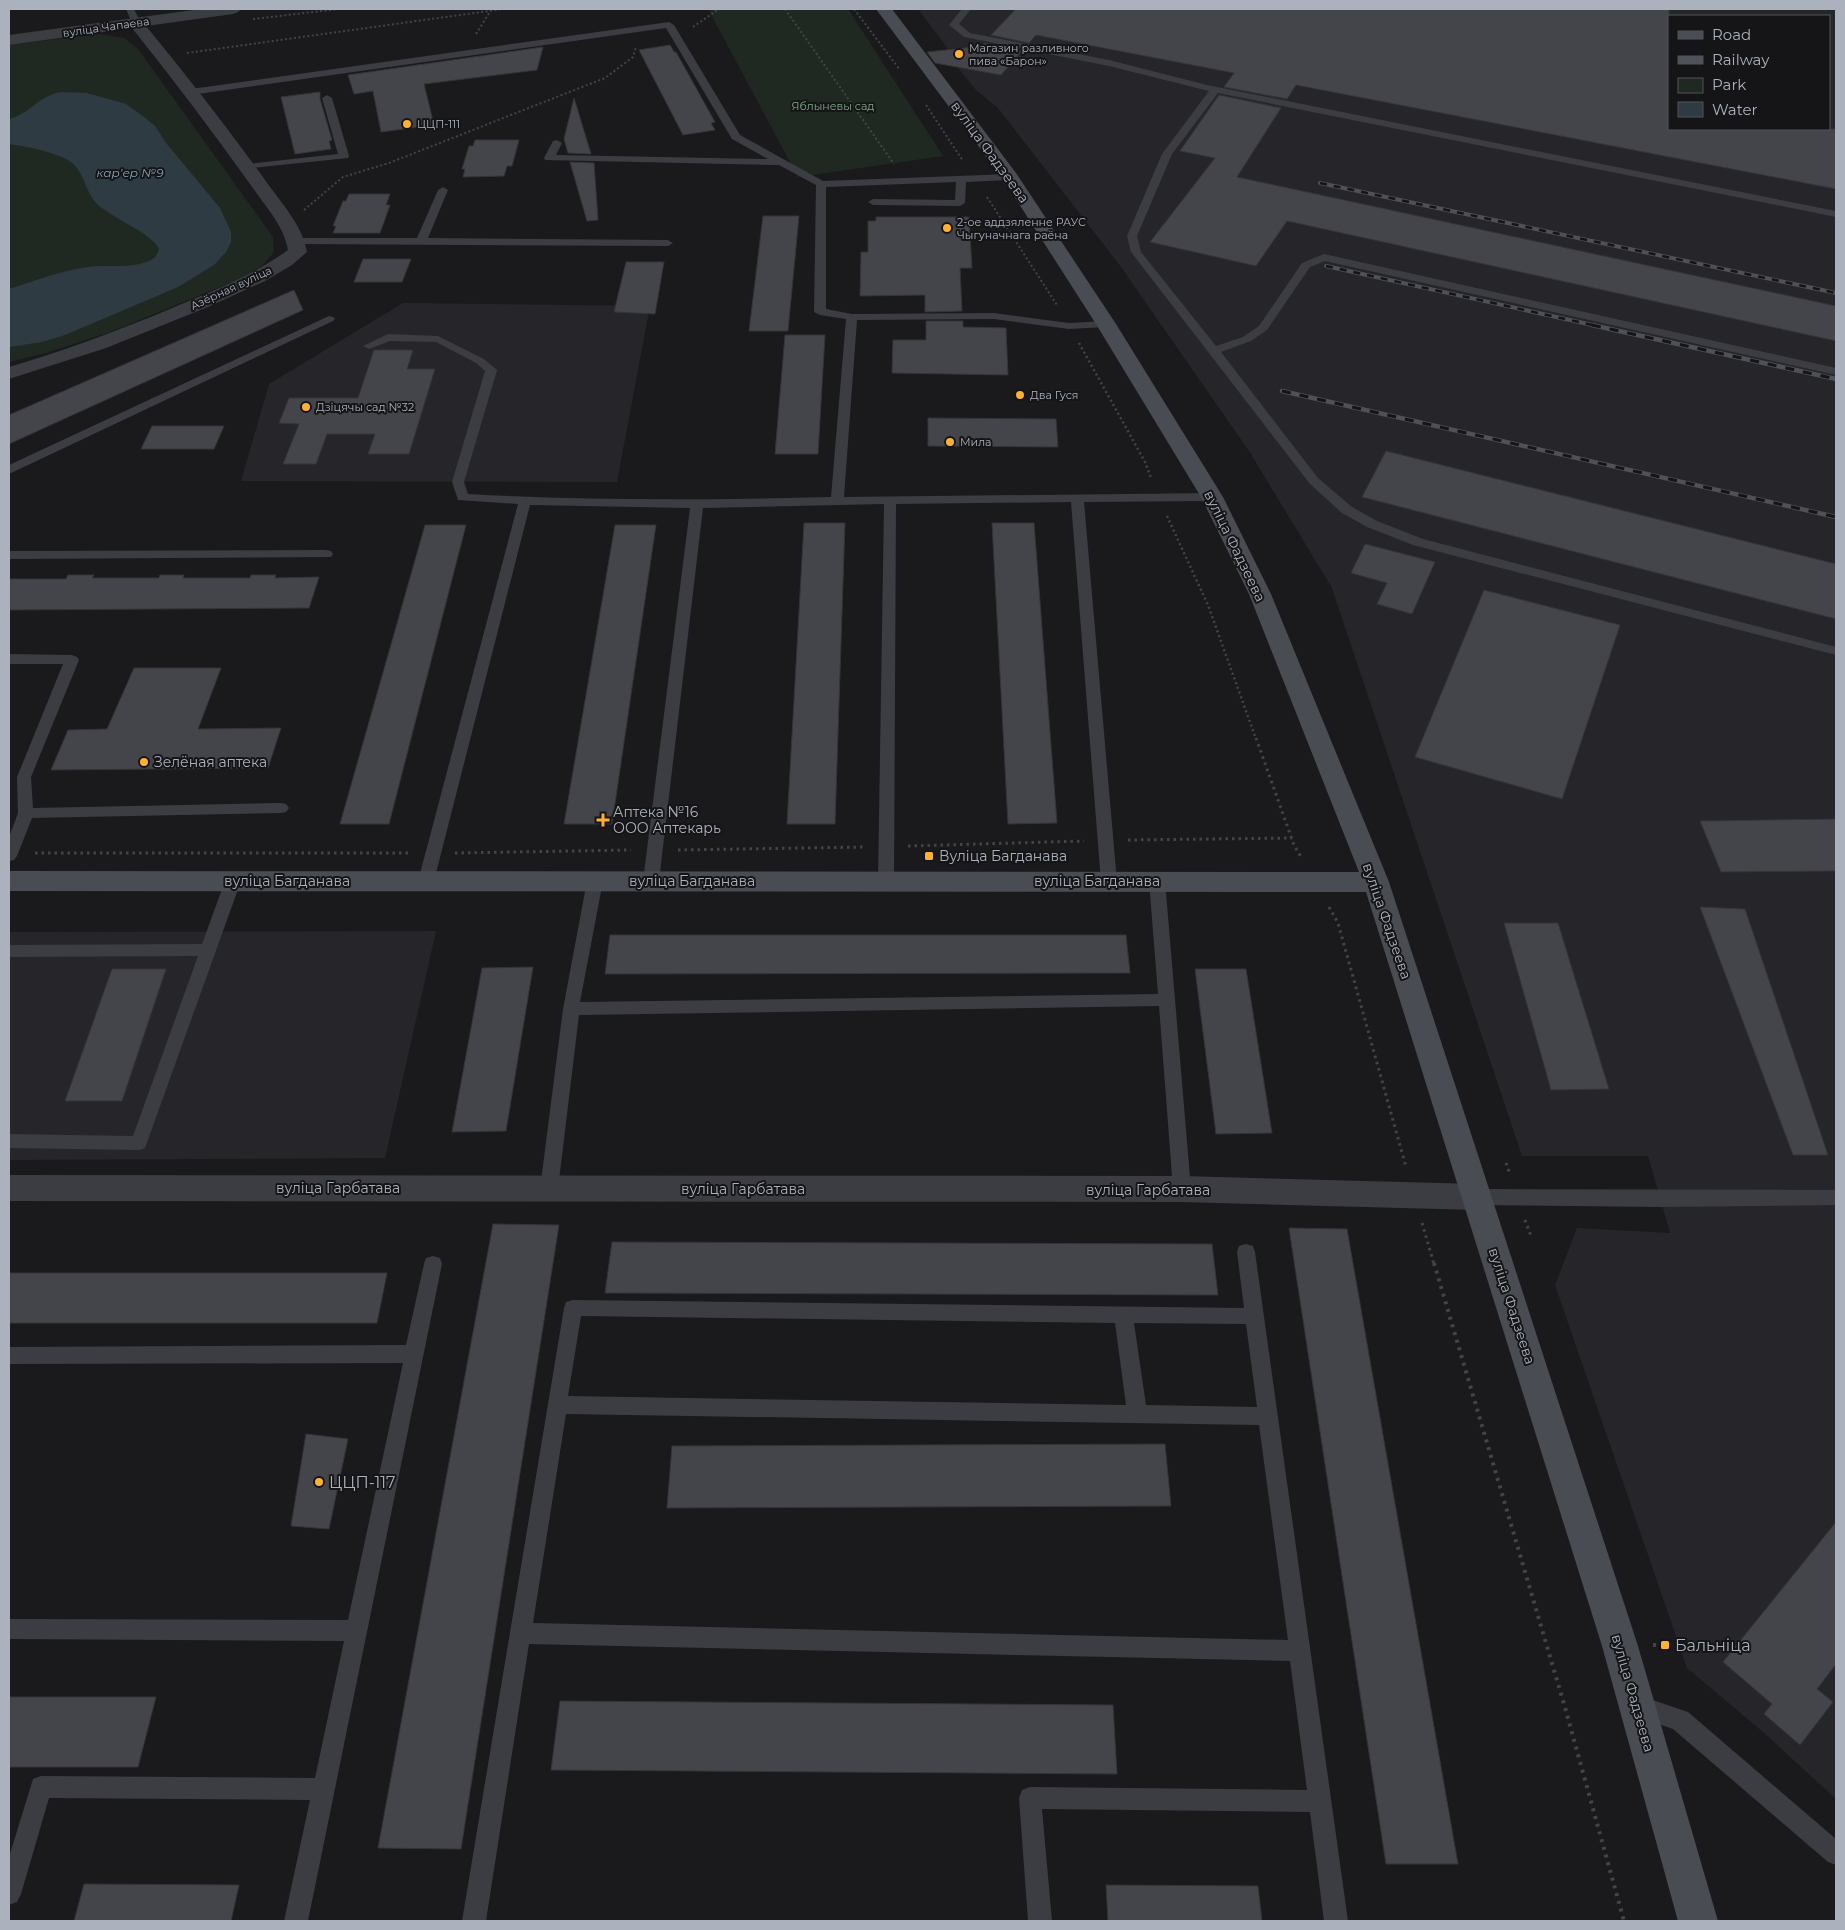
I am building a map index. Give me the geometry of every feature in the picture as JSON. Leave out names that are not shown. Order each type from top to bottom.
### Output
[{"type":"street","name":"вуліца Чапаева","points":[[9,40],[133,16],[233,9]]},
{"type":"street","name":"вуліца Фадзеева","points":[[884,9],[1010,177],[1106,324],[1212,497],[1260,594],[1376,882],[1637,1706],[1698,1921]]},
{"type":"street","points":[[133,16],[246,167],[287,225],[296,241]]},
{"type":"street","name":"Азёрная вуліца","points":[[9,373],[115,338],[253,280],[285,262],[298,252],[296,241]]},
{"type":"street","name":"вуліца Багданава","points":[[9,881],[1376,882]]},
{"type":"street","name":"вуліца Гарбатава","points":[[9,1188],[1182,1189],[1477,1197]]},
{"type":"lane","points":[[966,9],[954,25],[968,35],[1109,63],[1216,90],[1836,214]]},
{"type":"lane","points":[[191,92],[669,25],[736,137],[821,184],[1010,177]]},
{"type":"lane","points":[[1216,90],[1167,154],[1132,236],[1136,252],[1314,481],[1346,510],[1372,524],[1418,542],[1836,651]]},
{"type":"lane","points":[[246,167],[344,156],[327,98]]},
{"type":"lane","points":[[557,143],[549,158],[780,162]]},
{"type":"lane","points":[[873,202],[960,203],[961,180]]},
{"type":"lane","points":[[821,184],[820,312],[852,317],[994,316],[1069,326],[1106,324]]},
{"type":"lane","points":[[422,240],[443,190]]},
{"type":"lane","points":[[296,241],[422,240],[668,243]]},
{"type":"lane","points":[[1214,351],[1247,339],[1263,328],[1306,265],[1324,257],[1836,371]]},
{"type":"lane","points":[[837,500],[852,317]]},
{"type":"lane","points":[[9,470],[329,319]]},
{"type":"lane","points":[[369,346],[388,337],[438,339],[480,361],[491,370],[458,482],[463,498],[697,504],[837,500],[1159,499],[1212,497]]},
{"type":"lane","points":[[1077,499],[1109,882]]},
{"type":"lane","points":[[886,881],[890,500]]},
{"type":"lane","points":[[426,881],[526,501]]},
{"type":"lane","points":[[651,881],[697,504]]},
{"type":"lane","points":[[9,555],[326,554]]},
{"type":"lane","points":[[9,659],[72,660],[24,777],[26,813],[9,856]]},
{"type":"lane","points":[[26,813],[281,808]]},
{"type":"lane","points":[[9,1140],[139,1143],[234,881]]},
{"type":"lane","points":[[549,1189],[571,1010],[595,881]]},
{"type":"lane","points":[[1157,882],[1182,1189]]},
{"type":"lane","points":[[9,951],[209,950]]},
{"type":"lane","points":[[571,1010],[1166,1000]]},
{"type":"lane","points":[[1477,1197],[1836,1198]]},
{"type":"lane","points":[[1246,1252],[1336,1921]]},
{"type":"lane","points":[[296,1921],[433,1264]]},
{"type":"lane","points":[[474,1921],[573,1308],[1254,1316]]},
{"type":"lane","points":[[1123,1314],[1137,1414]]},
{"type":"lane","points":[[9,1355],[414,1354]]},
{"type":"lane","points":[[557,1405],[1268,1416]]},
{"type":"lane","points":[[9,1629],[357,1631]]},
{"type":"lane","points":[[520,1633],[1300,1652]]},
{"type":"lane","points":[[1637,1706],[1680,1720],[1836,1854]]},
{"type":"lane","points":[[9,1894],[41,1786],[324,1789]]},
{"type":"lane","points":[[1040,1921],[1030,1798],[1320,1801]]},
{"type":"path","points":[[185,53],[504,9]]},
{"type":"path","points":[[287,225],[343,177],[389,163],[605,78],[633,57],[636,47],[677,38],[719,9]]},
{"type":"path","points":[[785,9],[906,181]]},
{"type":"path","points":[[854,9],[903,74]]},
{"type":"path","points":[[925,104],[1069,326],[1145,462],[1159,499],[1208,605],[1294,845],[1302,859]]},
{"type":"path","points":[[1325,900],[1338,923],[1414,1195],[1566,1711],[1624,1921]]},
{"type":"shaded area","points":[[918,9],[1836,9],[1836,1799],[1763,1732],[1687,1668],[1555,1285],[1577,1228],[1670,1233],[1648,1156],[1522,1156],[1332,588],[1249,451],[1121,267],[998,108],[976,90],[954,63],[972,60],[964,47],[948,49]]},
{"type":"shaded area","points":[[403,303],[650,306],[617,482],[241,481],[269,384]]},
{"type":"shaded area","points":[[436,931],[385,1158],[9,1160],[9,932]]},
{"type":"green space","name":"Яблыневы сад","points":[[708,9],[848,9],[943,156],[798,177]]},
{"type":"green space","points":[[99,34],[124,38],[138,49],[273,237],[274,252],[262,266],[239,279],[113,331],[46,353],[9,362],[9,45]]},
{"type":"water","name":"карʼер №9","points":[[62,92],[87,93],[126,104],[155,126],[166,143],[220,208],[231,232],[231,242],[226,252],[214,265],[178,287],[65,335],[42,342],[9,347],[9,289],[78,269],[95,266],[139,264],[153,259],[159,249],[155,243],[141,232],[97,204],[74,164],[62,157],[47,152],[9,144],[9,119],[23,113],[47,97]]},
{"type":"building","points":[[1016,9],[1669,9],[1668,130],[1836,129],[1836,189],[1296,85],[1287,99],[1224,87],[1234,73],[1036,35],[1029,43],[991,35]]},
{"type":"building","points":[[984,43],[1022,51],[1001,75],[935,63],[927,52],[982,46]]},
{"type":"building","points":[[670,45],[674,52],[676,52],[715,122],[711,123],[715,130],[683,135],[639,50]]},
{"type":"building","points":[[543,47],[537,70],[424,84],[434,125],[381,132],[373,91],[354,94],[348,75]]},
{"type":"building","points":[[320,92],[320,99],[332,140],[329,141],[331,149],[295,154],[281,97]]},
{"type":"building","points":[[1219,95],[1281,108],[1237,177],[1836,306],[1836,341],[1287,221],[1256,266],[1150,242],[1215,158],[1180,151]]},
{"type":"building","points":[[574,98],[591,154],[568,153],[564,139]]},
{"type":"building","points":[[475,140],[519,140],[512,166],[507,166],[504,176],[463,177],[465,169],[462,169],[469,146],[473,146]]},
{"type":"building","points":[[570,162],[594,163],[598,220],[587,221]]},
{"type":"building","points":[[349,194],[390,194],[386,205],[390,205],[380,233],[333,233],[336,226],[333,226],[343,201],[346,201]]},
{"type":"building","points":[[763,216],[799,216],[788,331],[749,331]]},
{"type":"building","points":[[876,217],[969,217],[972,268],[960,268],[962,311],[925,312],[925,295],[860,296],[861,252],[868,252],[868,221],[876,221]]},
{"type":"building","points":[[363,259],[411,259],[402,282],[354,282]]},
{"type":"building","points":[[626,262],[664,262],[655,314],[614,312]]},
{"type":"building","points":[[294,290],[303,310],[9,444],[9,415]]},
{"type":"building","points":[[926,321],[963,321],[963,327],[1006,328],[1008,375],[892,373],[893,340],[926,340]]},
{"type":"building","points":[[785,335],[825,335],[818,454],[775,454]]},
{"type":"building","name":"Дзіцячы сад №32","points":[[374,350],[413,350],[407,369],[435,369],[409,454],[368,454],[375,434],[327,434],[316,464],[283,464],[299,424],[279,423],[289,398],[358,398]]},
{"type":"building","points":[[928,418],[1056,419],[1058,447],[928,446]]},
{"type":"building","points":[[152,426],[224,426],[214,449],[141,449]]},
{"type":"building","points":[[1386,451],[1836,564],[1836,619],[1362,497]]},
{"type":"building","points":[[804,523],[845,523],[835,824],[787,824]]},
{"type":"building","points":[[992,523],[1034,523],[1057,823],[1008,824]]},
{"type":"building","points":[[425,525],[466,525],[389,824],[340,824]]},
{"type":"building","points":[[615,525],[656,525],[612,824],[564,824]]},
{"type":"building","points":[[1365,544],[1435,562],[1412,614],[1377,604],[1387,583],[1351,573]]},
{"type":"building","points":[[68,575],[94,575],[92,578],[159,578],[160,575],[184,575],[183,578],[250,578],[251,575],[276,575],[275,578],[319,577],[309,608],[9,610],[9,579],[66,579]]},
{"type":"building","points":[[1484,590],[1620,625],[1562,799],[1415,757]]},
{"type":"building","points":[[134,668],[221,668],[198,729],[281,728],[268,768],[51,770],[68,730],[107,729]]},
{"type":"building","points":[[1836,819],[1836,871],[1721,872],[1700,821]]},
{"type":"building","points":[[1700,907],[1745,909],[1828,1155],[1793,1155]]},
{"type":"building","points":[[1504,923],[1558,923],[1609,1089],[1551,1090]]},
{"type":"building","points":[[610,935],[1126,935],[1130,973],[605,974]]},
{"type":"building","points":[[533,967],[506,1131],[452,1132],[482,968]]},
{"type":"building","points":[[112,969],[166,969],[122,1101],[65,1101]]},
{"type":"building","points":[[1195,969],[1246,969],[1272,1133],[1216,1134]]},
{"type":"building","points":[[493,1224],[559,1225],[461,1849],[378,1848]]},
{"type":"building","points":[[1289,1228],[1347,1229],[1458,1864],[1386,1864]]},
{"type":"building","points":[[612,1242],[1212,1244],[1218,1295],[605,1293]]},
{"type":"building","points":[[9,1273],[387,1273],[377,1323],[9,1323]]},
{"type":"building","name":"ЦЦП-117","points":[[306,1434],[348,1439],[329,1529],[291,1526]]},
{"type":"building","points":[[1165,1444],[1171,1506],[667,1508],[672,1446]]},
{"type":"building","points":[[1836,1522],[1836,1664],[1817,1689],[1833,1702],[1800,1745],[1764,1714],[1772,1704],[1723,1662]]},
{"type":"building","points":[[9,1697],[156,1697],[138,1767],[9,1767]]},
{"type":"building","points":[[560,1701],[1113,1705],[1117,1774],[551,1770]]},
{"type":"building","points":[[84,1884],[239,1885],[231,1921],[74,1921]]},
{"type":"building","points":[[1106,1885],[1258,1886],[1262,1921],[1108,1921]]},
{"type":"railway","points":[[1320,183],[1836,293]]},
{"type":"railway","points":[[1326,266],[1597,326]]},
{"type":"railway","points":[[1592,325],[1836,379]]},
{"type":"railway","points":[[1282,391],[1836,517]]},
{"type":"place","name":"Магазин разливного пива «Барон»","points":[[959,54]]},
{"type":"place","name":"ЦЦП-111","points":[[407,124]]},
{"type":"place","name":"2-ое аддзяленне РАУС Чыгуначнага раёна","points":[[947,228]]},
{"type":"place","name":"Два Гуся","points":[[1020,395]]},
{"type":"place","name":"Дзіцячы сад №32","points":[[306,407]]},
{"type":"place","name":"Мила","points":[[950,442]]},
{"type":"place","name":"Зелёная аптека","points":[[144,762]]},
{"type":"place","name":"Аптека №16 ООО Аптекарь","points":[[603,820]]},
{"type":"place","name":"Вуліца Багданава","points":[[929,856]]},
{"type":"place","name":"ЦЦП-117","points":[[319,1482]]},
{"type":"place","name":"Бальніца","points":[[1665,1645]]}]
